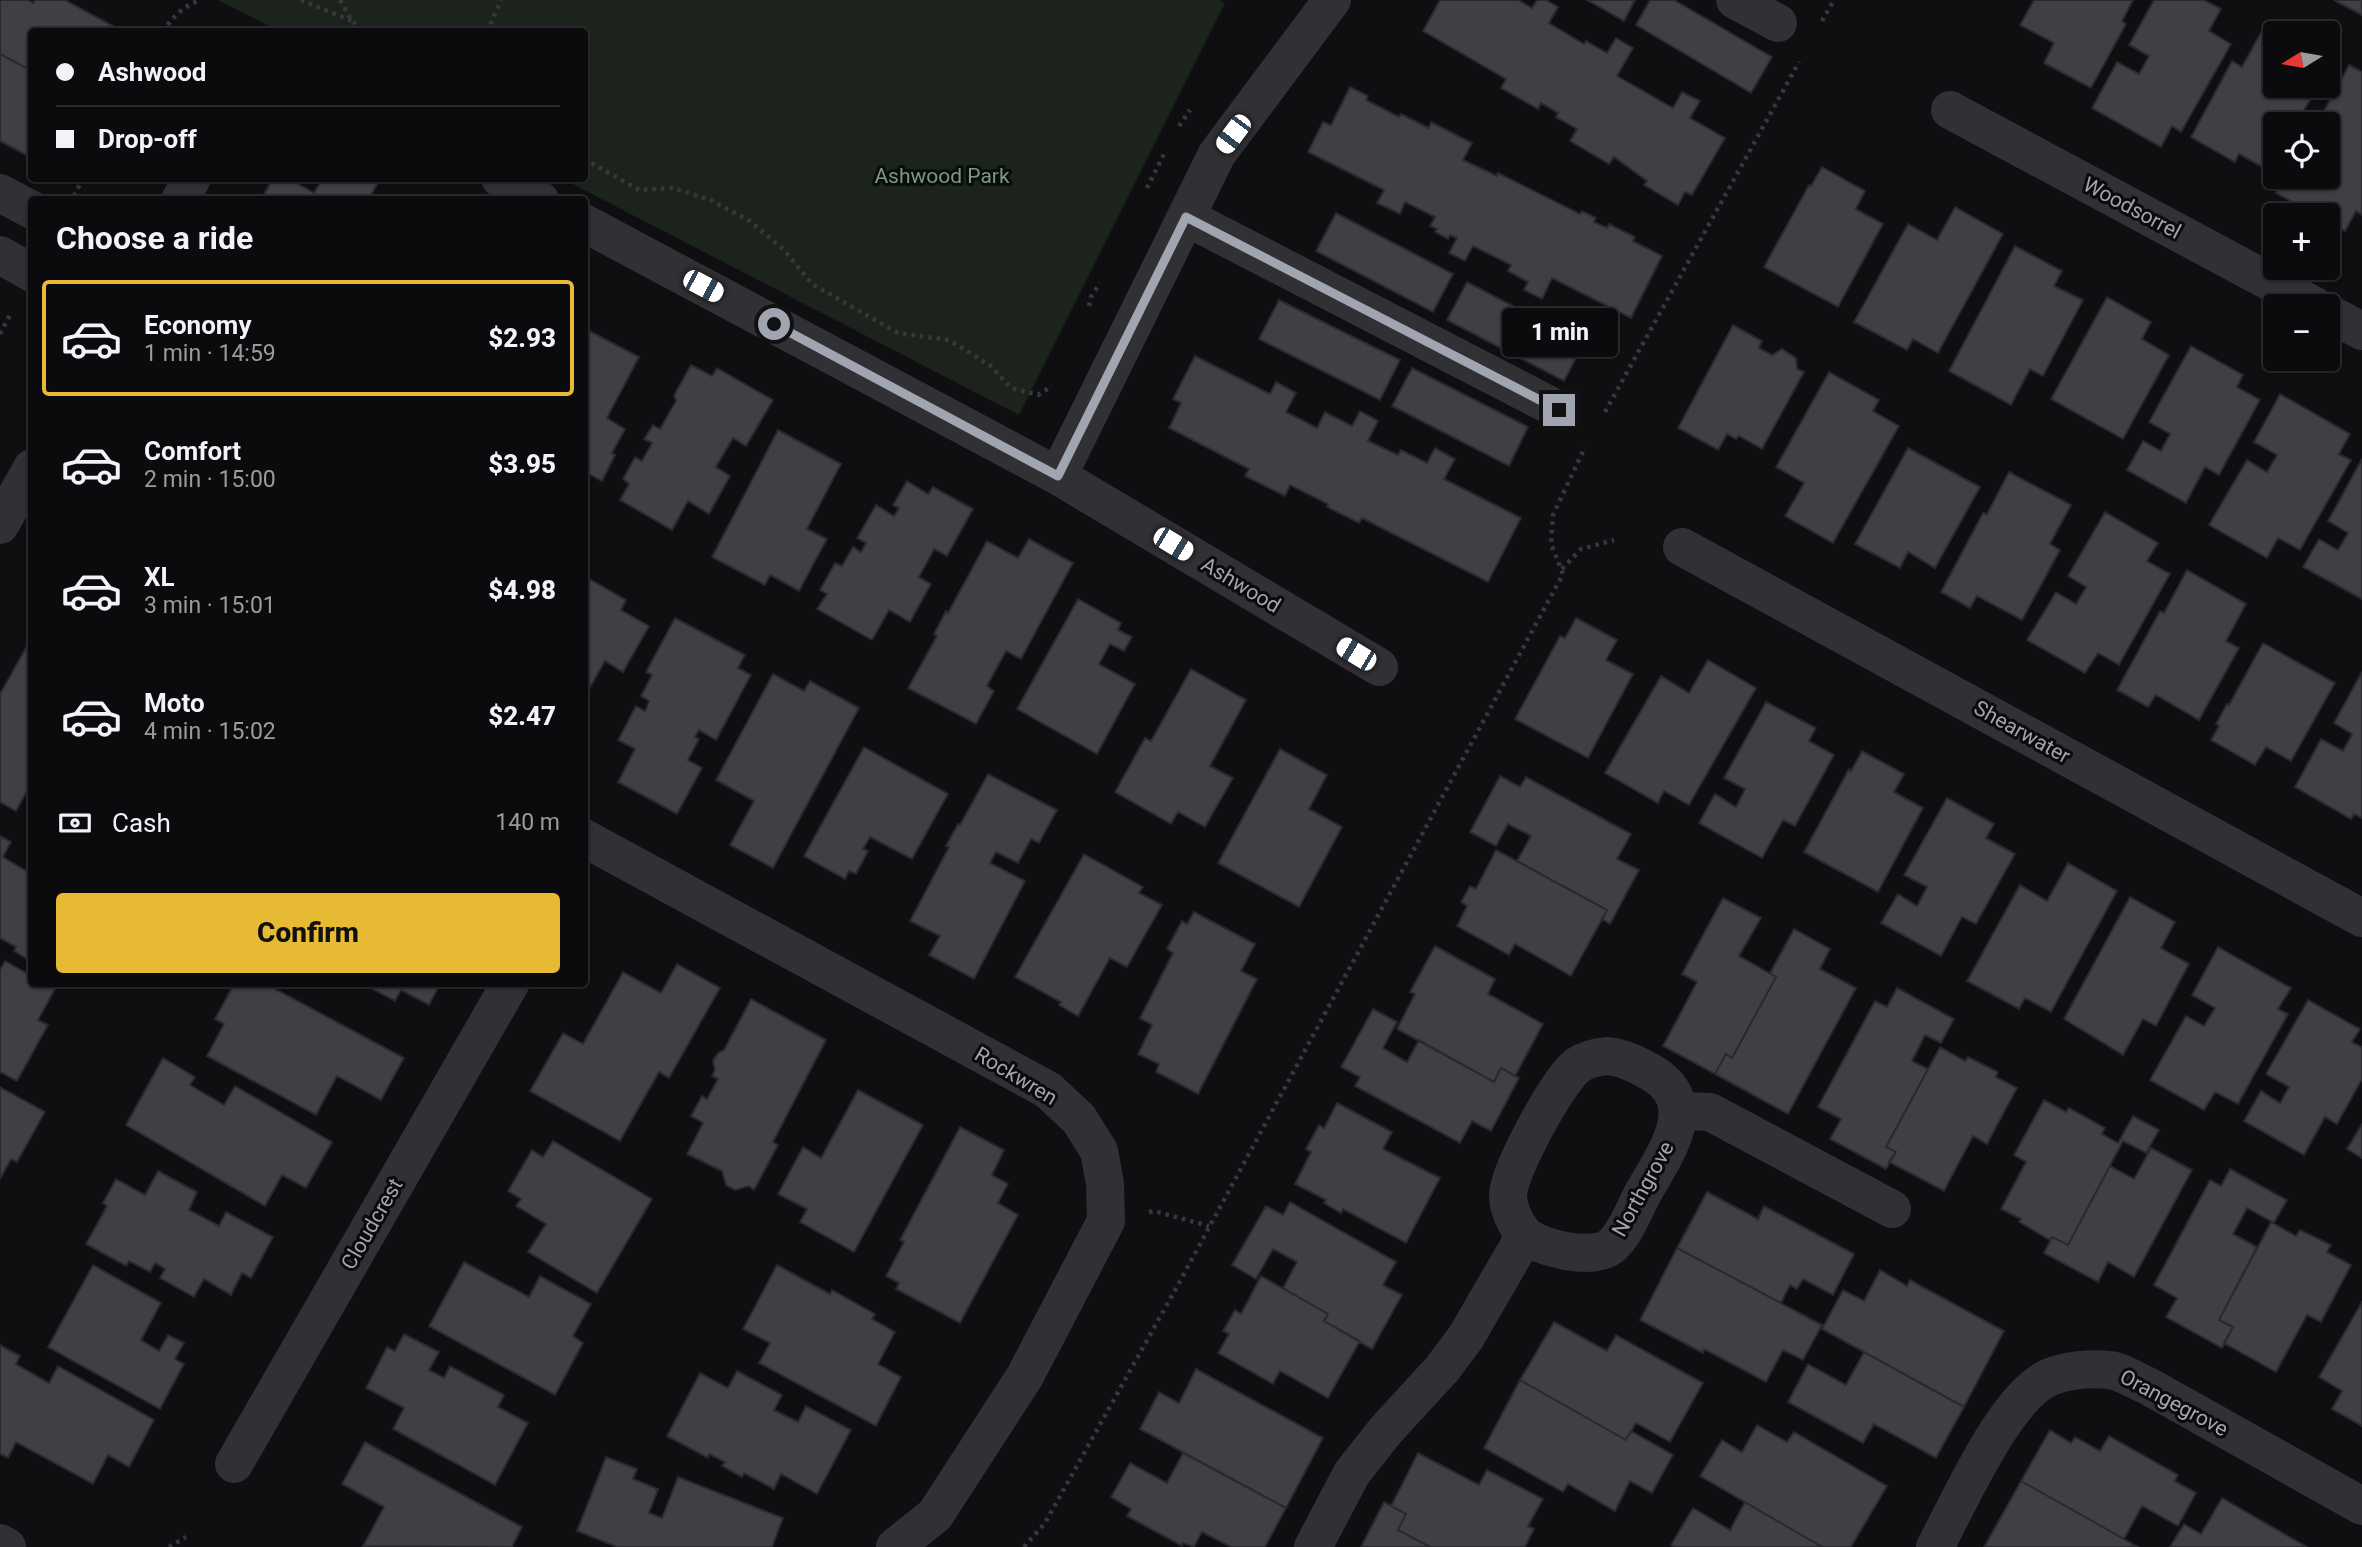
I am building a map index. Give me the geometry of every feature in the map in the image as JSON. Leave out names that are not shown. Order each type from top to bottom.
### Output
[{"type":"street","points":[[1058,476],[1217,154],[1332,0]]},
{"type":"street","points":[[1735,0],[1778,23]]},
{"type":"street","name":"Woodsorrel","points":[[1950,110],[2293,294]]},
{"type":"street","points":[[507,182],[533,196]]},
{"type":"street","points":[[0,194],[28,208]]},
{"type":"street","points":[[1186,217],[1559,410]]},
{"type":"street","name":"Ashwood","points":[[588,225],[1058,476],[1379,667]]},
{"type":"street","points":[[0,255],[28,271]]},
{"type":"street","points":[[2340,319],[2362,331]]},
{"type":"street","points":[[13,522],[28,479]]},
{"type":"street","name":"Shearwater","points":[[1682,547],[2362,918]]},
{"type":"street","name":"Rockwren","points":[[588,845],[1048,1090],[1079,1119],[1098,1150],[1105,1183],[1106,1221],[1018,1388],[936,1515],[895,1547]]},
{"type":"street","name":"Cloudcrest","points":[[234,1464],[508,987]]},
{"type":"street","points":[[1313,1547],[1352,1473],[1386,1430],[1443,1369],[1466,1337],[1525,1235],[1510,1211],[1510,1183],[1527,1144],[1568,1074],[1580,1064],[1608,1056],[1634,1062],[1663,1080],[1677,1099],[1679,1111],[1710,1112],[1892,1209]]},
{"type":"street","name":"Northgrove","points":[[1525,1235],[1545,1245],[1568,1251],[1588,1253],[1611,1246],[1621,1233],[1669,1144],[1679,1111]]},
{"type":"street","name":"Orangegrove","points":[[1936,1547],[2003,1421],[2026,1393],[2050,1377],[2078,1371],[2111,1370],[2148,1386],[2362,1506]]},
{"type":"street","points":[[0,1543],[7,1547]]},
{"type":"path","points":[[165,28],[169,21],[191,3],[200,0]]},
{"type":"path","points":[[301,0],[352,20]]},
{"type":"path","points":[[340,0],[352,20],[361,28]]},
{"type":"path","points":[[489,28],[500,0]]},
{"type":"path","points":[[1820,24],[1834,0]]},
{"type":"path","points":[[1604,413],[1800,61]]},
{"type":"path","points":[[1177,130],[1192,108]]},
{"type":"path","points":[[1143,199],[1151,176],[1170,142]]},
{"type":"path","points":[[588,161],[639,190],[673,188],[710,200],[750,221],[785,251],[812,284],[898,332],[949,340],[991,366],[1011,388],[1038,395],[1055,384]]},
{"type":"path","points":[[1088,316],[1091,296],[1106,276]]},
{"type":"path","points":[[1024,1547],[1045,1523],[1563,574],[1551,544],[1553,515],[1591,437]]},
{"type":"path","points":[[1562,569],[1581,549],[1614,540]]},
{"type":"path","points":[[1106,1221],[1154,1211],[1209,1226]]},
{"type":"path","points":[[169,1547],[186,1537]]},
{"type":"green space","name":"Ashwood Park","points":[[218,0],[1219,0],[1225,3],[1019,415],[569,182],[588,182],[588,28],[273,28]]},
{"type":"building","points":[[0,0],[28,0],[33,3],[35,0],[65,0],[117,28],[28,28],[28,69],[0,54]]},
{"type":"building","points":[[1440,0],[1518,0],[1532,8],[1537,0],[1546,0],[1558,7],[1549,23],[1584,44],[1586,41],[1607,53],[1616,38],[1633,48],[1617,76],[1673,108],[1682,92],[1700,101],[1690,118],[1725,138],[1692,195],[1685,192],[1678,205],[1644,185],[1647,181],[1614,157],[1609,164],[1570,141],[1577,129],[1556,117],[1558,113],[1541,103],[1538,109],[1501,88],[1506,79],[1423,31]]},
{"type":"building","points":[[1587,0],[1635,0],[1624,21]]},
{"type":"building","points":[[1650,0],[1674,0],[1772,57],[1751,93],[1636,25]]},
{"type":"building","points":[[2034,0],[2133,0],[2122,21],[2126,24],[2091,88],[2044,63],[2054,43],[2020,25]]},
{"type":"building","points":[[2154,0],[2204,0],[2221,9],[2209,31],[2231,44],[2181,132],[2172,126],[2161,147],[2092,108],[2117,62],[2139,74],[2149,56],[2129,45]]},
{"type":"building","points":[[2334,0],[2362,0],[2362,15]]},
{"type":"building","points":[[2263,29],[2263,98],[2310,100],[2303,112],[2263,112],[2263,167],[2239,154],[2235,162],[2191,137],[2232,61],[2242,67]]},
{"type":"building","points":[[0,54],[28,69],[28,156],[0,141]]},
{"type":"building","points":[[2349,65],[2362,72],[2362,215],[2356,211],[2345,231],[2340,228],[2340,203],[2295,203],[2276,193],[2278,189],[2340,189],[2340,112],[2324,112],[2331,98],[2340,98],[2340,82]]},
{"type":"building","points":[[1350,87],[1368,96],[1366,100],[1399,117],[1401,114],[1429,128],[1431,122],[1472,143],[1463,160],[1497,176],[1498,173],[1580,214],[1582,211],[1596,218],[1594,222],[1607,228],[1609,224],[1635,237],[1633,241],[1662,256],[1631,318],[1552,278],[1542,299],[1524,290],[1528,282],[1508,271],[1511,265],[1473,246],[1465,261],[1449,253],[1457,238],[1450,235],[1448,239],[1435,232],[1437,229],[1430,226],[1435,217],[1405,202],[1400,214],[1377,203],[1384,190],[1308,152],[1323,122],[1331,125]]},
{"type":"building","points":[[1822,167],[1865,191],[1856,209],[1883,224],[1838,307],[1764,267],[1809,185],[1811,186]]},
{"type":"building","points":[[271,182],[295,182],[314,193],[321,182],[378,182],[370,196],[263,196]]},
{"type":"building","points":[[1955,207],[2003,234],[1938,353],[1913,339],[1907,350],[1854,322],[1908,224],[1937,240]]},
{"type":"building","points":[[1336,213],[1453,274],[1433,312],[1316,251]]},
{"type":"building","points":[[2015,246],[2062,271],[2054,286],[2083,300],[2043,376],[2030,369],[2011,405],[1949,371]]},
{"type":"building","points":[[1467,282],[1584,343],[1564,381],[1447,320]]},
{"type":"building","points":[[2107,297],[2151,322],[2142,339],[2169,355],[2123,439],[2051,399]]},
{"type":"building","points":[[1279,300],[1400,360],[1380,400],[1259,339]]},
{"type":"building","points":[[1733,325],[1762,341],[1759,348],[1772,355],[1782,349],[1796,358],[1797,369],[1804,372],[1762,449],[1739,436],[1736,439],[1727,434],[1718,450],[1678,428]]},
{"type":"building","points":[[588,330],[639,357],[607,418],[625,429],[612,453],[615,455],[602,481],[588,473]]},
{"type":"building","points":[[2191,346],[2243,375],[2237,387],[2260,400],[2219,475],[2205,467],[2186,503],[2127,470],[2143,441],[2161,451],[2170,434],[2149,422]]},
{"type":"building","points":[[1195,356],[1270,394],[1276,382],[1296,393],[1286,412],[1317,428],[1325,412],[1352,426],[1360,411],[1378,421],[1368,441],[1398,455],[1401,450],[1427,463],[1435,448],[1455,459],[1444,479],[1521,518],[1488,582],[1362,518],[1359,523],[1290,485],[1285,496],[1245,476],[1249,469],[1169,428],[1181,403],[1173,399]]},
{"type":"building","points":[[691,365],[712,376],[717,368],[773,400],[746,446],[733,438],[716,467],[730,476],[709,514],[688,501],[672,530],[620,500],[629,484],[623,479],[635,457],[642,461],[652,443],[644,439],[653,425],[660,429],[676,401],[674,395]]},
{"type":"building","points":[[1412,368],[1528,427],[1509,466],[1392,406]]},
{"type":"building","points":[[1829,372],[1879,400],[1873,411],[1899,426],[1833,543],[1785,516],[1804,483],[1776,467]]},
{"type":"building","points":[[2280,394],[2350,434],[2339,454],[2351,460],[2300,550],[2278,538],[2267,558],[2209,525],[2247,460],[2267,472],[2277,455],[2254,442]]},
{"type":"building","points":[[778,430],[841,464],[807,529],[827,539],[799,591],[770,575],[765,585],[712,557]]},
{"type":"building","points":[[1908,448],[1980,487],[1935,568],[1908,552],[1900,568],[1855,544]]},
{"type":"building","points":[[2362,459],[2362,599],[2303,567],[2319,539],[2338,550],[2348,533],[2328,521]]},
{"type":"building","points":[[2009,472],[2071,505],[2050,544],[2060,550],[2022,620],[1977,596],[1970,608],[1941,592],[1983,513],[1987,514]]},
{"type":"building","points":[[907,481],[928,494],[933,487],[973,509],[947,556],[934,549],[919,577],[931,584],[910,622],[889,610],[872,640],[817,609],[827,594],[820,590],[835,563],[842,566],[853,547],[861,552],[866,543],[857,538],[876,505],[894,516],[899,508],[893,505]]},
{"type":"building","points":[[2105,512],[2158,543],[2147,561],[2170,574],[2119,665],[2098,653],[2085,673],[2027,640],[2056,592],[2076,604],[2086,587],[2068,576]]},
{"type":"building","points":[[1029,539],[1073,563],[1021,659],[1006,651],[987,686],[994,691],[976,724],[908,688],[937,636],[934,634],[946,611],[948,613],[987,541],[1018,558]]},
{"type":"building","points":[[2187,570],[2246,604],[2226,641],[2239,648],[2199,720],[2156,695],[2148,707],[2117,690],[2160,611],[2164,613]]},
{"type":"building","points":[[588,578],[626,600],[621,610],[649,626],[623,672],[605,661],[588,691]]},
{"type":"building","points":[[1078,599],[1121,623],[1118,630],[1132,637],[1124,651],[1110,644],[1099,664],[1135,684],[1097,754],[1017,709]]},
{"type":"building","points":[[675,618],[745,655],[738,668],[751,675],[716,740],[699,730],[695,737],[699,739],[688,760],[702,768],[677,814],[618,782],[635,749],[618,740],[636,706],[645,711],[649,701],[641,696],[652,675],[646,672]]},
{"type":"building","points":[[1576,618],[1617,640],[1606,660],[1633,674],[1588,758],[1515,719],[1560,636],[1565,638]]},
{"type":"building","points":[[2263,643],[2335,683],[2291,761],[2266,747],[2255,765],[2211,740],[2219,726],[2216,724]]},
{"type":"building","points":[[28,644],[28,789],[16,811],[0,802],[0,694]]},
{"type":"building","points":[[1708,660],[1756,688],[1689,805],[1664,791],[1658,803],[1605,773],[1661,676],[1689,693]]},
{"type":"building","points":[[1191,669],[1246,700],[1210,766],[1233,778],[1205,827],[1178,812],[1171,824],[1115,792],[1145,738],[1151,741]]},
{"type":"building","points":[[2362,672],[2362,818],[2354,814],[2351,819],[2295,787],[2321,739],[2343,751],[2352,734],[2334,723]]},
{"type":"building","points":[[773,674],[804,691],[810,681],[859,708],[773,868],[730,845],[754,801],[716,780]]},
{"type":"building","points":[[1766,702],[1816,728],[1809,741],[1834,755],[1795,826],[1783,820],[1762,858],[1699,823],[1715,794],[1736,807],[1745,789],[1724,778]]},
{"type":"building","points":[[864,747],[948,794],[912,859],[870,837],[863,849],[868,851],[856,874],[849,871],[845,879],[804,856]]},
{"type":"building","points":[[1280,749],[1327,775],[1309,809],[1342,827],[1299,907],[1218,863]]},
{"type":"building","points":[[1862,751],[1904,774],[1894,792],[1923,808],[1878,892],[1804,852],[1849,769],[1851,771]]},
{"type":"building","points":[[988,774],[1057,810],[1039,843],[1031,839],[1018,863],[996,852],[990,863],[1025,881],[974,979],[929,955],[940,936],[910,921],[949,847],[946,846]]},
{"type":"building","points":[[1500,776],[1520,787],[1526,777],[1631,834],[1617,859],[1639,870],[1610,924],[1602,919],[1607,910],[1517,861],[1531,836],[1508,824],[1496,846],[1470,832]]},
{"type":"building","points":[[1947,798],[1994,824],[1986,838],[2015,854],[1976,924],[1962,917],[1941,956],[1881,923],[1898,894],[1917,906],[1927,887],[1904,875]]},
{"type":"building","points":[[0,836],[11,842],[3,857],[26,871],[28,868],[28,960],[14,951],[16,947],[0,938]]},
{"type":"building","points":[[1496,850],[1607,910],[1571,976],[1515,944],[1509,955],[1457,926],[1467,906],[1461,902],[1470,886],[1476,889]]},
{"type":"building","points":[[1084,854],[1143,887],[1139,893],[1162,905],[1127,967],[1110,958],[1078,1016],[1059,1005],[1061,1002],[1015,977]]},
{"type":"building","points":[[2068,863],[2117,891],[2051,1012],[2025,998],[2019,1009],[1967,981],[2020,885],[2047,901]]},
{"type":"building","points":[[2130,897],[2175,922],[2161,948],[2189,964],[2156,1026],[2143,1019],[2123,1055],[2064,1019]]},
{"type":"building","points":[[1723,898],[1761,918],[1739,956],[1776,977],[1732,1058],[1726,1054],[1715,1074],[1663,1046],[1697,982],[1682,974]]},
{"type":"building","points":[[1194,912],[1255,944],[1241,971],[1257,979],[1198,1094],[1156,1072],[1159,1064],[1138,1054],[1152,1025],[1140,1018],[1173,953],[1167,949],[1182,921],[1187,924]]},
{"type":"building","points":[[1794,929],[1830,949],[1820,969],[1856,988],[1788,1114],[1715,1074],[1726,1054],[1732,1058],[1776,977],[1770,973]]},
{"type":"building","points":[[1435,946],[1495,979],[1488,994],[1543,1024],[1515,1076],[1501,1068],[1494,1082],[1397,1029],[1415,994],[1410,992]]},
{"type":"building","points":[[2218,947],[2291,988],[2278,1009],[2288,1014],[2238,1104],[2215,1092],[2204,1110],[2150,1080],[2186,1016],[2204,1026],[2215,1008],[2192,995]]},
{"type":"building","points":[[5,961],[28,974],[28,987],[55,989],[38,1020],[48,1025],[17,1081],[0,1072],[0,970]]},
{"type":"building","points":[[677,964],[720,988],[669,1078],[659,1072],[620,1141],[530,1091],[563,1033],[583,1044],[623,972],[661,993]]},
{"type":"building","points":[[232,987],[272,987],[404,1058],[381,1100],[337,1076],[316,1115],[207,1056],[224,1024],[215,1019]]},
{"type":"building","points":[[369,987],[438,987],[429,1005],[401,990],[395,1001]]},
{"type":"building","points":[[1897,988],[1954,1019],[1941,1043],[1925,1035],[1912,1061],[1928,1069],[1886,1147],[1896,1152],[1886,1169],[1830,1139],[1841,1119],[1818,1107],[1875,1001],[1887,1007]]},
{"type":"building","points":[[751,999],[826,1040],[773,1142],[778,1145],[754,1190],[749,1186],[735,1190],[726,1185],[722,1171],[687,1154],[703,1123],[691,1116],[702,1096],[707,1099],[718,1079],[712,1076],[715,1070],[713,1061],[718,1053],[724,1050]]},
{"type":"building","points":[[2308,1000],[2360,1029],[2352,1042],[2362,1047],[2362,1079],[2337,1124],[2325,1117],[2304,1155],[2244,1121],[2261,1091],[2280,1103],[2289,1087],[2266,1074]]},
{"type":"building","points":[[1373,1009],[1397,1022],[1383,1048],[1407,1062],[1419,1040],[1494,1082],[1501,1068],[1519,1078],[1491,1131],[1472,1121],[1460,1143],[1355,1086],[1360,1077],[1341,1067]]},
{"type":"building","points":[[1940,1047],[1965,1061],[1968,1057],[1998,1072],[1996,1077],[2017,1088],[1987,1144],[1973,1136],[1944,1191],[1889,1162],[1896,1152],[1886,1147]]},
{"type":"building","points":[[163,1058],[195,1077],[190,1085],[224,1105],[235,1086],[332,1142],[306,1188],[282,1175],[265,1206],[126,1125]]},
{"type":"building","points":[[0,1087],[45,1112],[17,1162],[11,1159],[0,1179]]},
{"type":"building","points":[[858,1090],[923,1125],[854,1252],[800,1222],[807,1209],[778,1194],[803,1147],[821,1158]]},
{"type":"building","points":[[2044,1100],[2066,1112],[2069,1108],[2105,1128],[2102,1134],[2118,1143],[2133,1116],[2159,1130],[2146,1153],[2123,1141],[2068,1245],[2052,1237],[2050,1240],[2019,1222],[2021,1219],[2001,1209],[2026,1162],[2014,1155]]},
{"type":"building","points":[[1337,1103],[1392,1132],[1383,1149],[1440,1178],[1406,1243],[1343,1209],[1341,1213],[1324,1203],[1326,1200],[1295,1184],[1311,1152],[1306,1149],[1319,1125],[1324,1128]]},
{"type":"building","points":[[2362,1124],[2362,1158],[2347,1149]]},
{"type":"building","points":[[960,1127],[1004,1150],[992,1175],[1008,1184],[998,1203],[1018,1215],[960,1323],[896,1289],[899,1283],[886,1276],[904,1242],[900,1240]]},
{"type":"building","points":[[553,1141],[652,1199],[597,1293],[528,1252],[546,1224],[516,1206],[521,1199],[508,1191],[532,1150],[543,1157]]},
{"type":"building","points":[[2151,1148],[2192,1170],[2134,1277],[2108,1262],[2098,1282],[2044,1253],[2052,1237],[2068,1245],[2110,1166],[2134,1179]]},
{"type":"building","points":[[2230,1169],[2287,1200],[2274,1223],[2247,1208],[2233,1234],[2257,1247],[2219,1320],[2233,1327],[2222,1348],[2166,1317],[2177,1298],[2154,1285],[2210,1180],[2221,1186]]},
{"type":"building","points":[[158,1171],[197,1192],[189,1210],[219,1226],[226,1212],[273,1237],[251,1278],[242,1273],[231,1295],[204,1279],[194,1297],[160,1278],[165,1269],[155,1263],[150,1272],[129,1261],[126,1266],[86,1244],[107,1206],[103,1203],[116,1179],[145,1195]]},
{"type":"building","points":[[1707,1192],[1758,1219],[1764,1206],[1854,1254],[1833,1295],[1803,1279],[1797,1289],[1790,1285],[1781,1303],[1677,1248]]},
{"type":"building","points":[[1290,1202],[1396,1262],[1383,1285],[1402,1295],[1372,1349],[1324,1321],[1328,1314],[1283,1288],[1297,1262],[1273,1249],[1256,1279],[1232,1265],[1266,1206],[1283,1215]]},
{"type":"building","points":[[2271,1222],[2296,1236],[2300,1230],[2331,1245],[2327,1252],[2351,1265],[2321,1322],[2307,1315],[2276,1372],[2224,1343],[2233,1327],[2219,1320]]},
{"type":"building","points":[[1677,1248],[1822,1325],[1803,1360],[1783,1350],[1766,1382],[1704,1349],[1703,1353],[1640,1320]]},
{"type":"building","points":[[464,1262],[529,1297],[540,1276],[591,1304],[573,1336],[583,1343],[555,1395],[429,1326]]},
{"type":"building","points":[[93,1265],[161,1303],[141,1340],[159,1351],[168,1335],[184,1343],[175,1359],[184,1364],[160,1409],[48,1347]]},
{"type":"building","points":[[777,1265],[830,1294],[832,1290],[875,1314],[872,1319],[895,1332],[878,1364],[901,1377],[876,1426],[759,1363],[770,1343],[743,1329]]},
{"type":"building","points":[[1880,1270],[1907,1286],[1910,1280],[2004,1331],[1964,1407],[1822,1329],[1843,1290],[1864,1301]]},
{"type":"building","points":[[1261,1276],[1328,1314],[1324,1321],[1360,1341],[1328,1398],[1280,1371],[1273,1384],[1218,1353],[1229,1334],[1223,1331],[1235,1310],[1241,1314]]},
{"type":"building","points":[[2362,1302],[2362,1426],[2332,1409],[2342,1391],[2319,1377]]},
{"type":"building","points":[[1554,1322],[1607,1351],[1616,1335],[1703,1383],[1670,1442],[1636,1423],[1626,1440],[1520,1380]]},
{"type":"building","points":[[404,1334],[439,1352],[429,1370],[444,1378],[450,1366],[504,1395],[498,1407],[528,1423],[495,1485],[393,1429],[404,1408],[366,1388],[387,1347],[395,1351]]},
{"type":"building","points":[[0,1345],[20,1356],[16,1364],[49,1383],[58,1366],[154,1420],[129,1467],[108,1455],[93,1484],[16,1442],[8,1458],[0,1454]]},
{"type":"building","points":[[1864,1352],[1964,1407],[1936,1458],[1874,1424],[1863,1443],[1788,1402],[1808,1364],[1846,1385]]},
{"type":"building","points":[[1196,1369],[1323,1438],[1286,1508],[1140,1429],[1159,1392],[1179,1403]]},
{"type":"building","points":[[737,1371],[782,1395],[774,1410],[798,1422],[806,1406],[851,1430],[817,1494],[781,1474],[774,1489],[744,1473],[742,1477],[722,1466],[725,1462],[709,1454],[708,1458],[667,1436],[700,1373],[728,1388]]},
{"type":"building","points":[[1520,1380],[1626,1440],[1631,1431],[1673,1455],[1652,1493],[1630,1481],[1615,1511],[1568,1484],[1563,1492],[1484,1448]]},
{"type":"building","points":[[1757,1425],[1787,1442],[1794,1432],[1887,1486],[1851,1547],[1822,1547],[1700,1476],[1722,1440],[1742,1452]]},
{"type":"building","points":[[2050,1430],[2071,1443],[2075,1437],[2100,1451],[2109,1436],[2178,1475],[2175,1481],[2196,1493],[2178,1526],[2142,1506],[2124,1539],[2021,1481]]},
{"type":"building","points":[[365,1442],[522,1527],[512,1547],[363,1546],[384,1507],[342,1484]]},
{"type":"building","points":[[1183,1453],[1286,1508],[1265,1547],[1231,1547],[1202,1532],[1194,1547],[1183,1543],[1182,1546],[1127,1516],[1131,1509],[1111,1497],[1130,1463],[1167,1483]]},
{"type":"building","points":[[1418,1453],[1479,1485],[1487,1470],[1543,1499],[1528,1526],[1534,1529],[1525,1547],[1430,1547],[1398,1530],[1406,1514],[1391,1506]]},
{"type":"building","points":[[606,1457],[637,1469],[633,1479],[658,1489],[649,1513],[662,1518],[678,1477],[783,1518],[772,1547],[617,1547],[577,1531]]},
{"type":"building","points":[[2021,1481],[2124,1539],[2138,1547],[1984,1547]]},
{"type":"building","points":[[2222,1498],[2307,1547],[2170,1547],[2184,1524],[2201,1534]]},
{"type":"building","points":[[1384,1502],[1406,1514],[1398,1530],[1430,1547],[1361,1547]]},
{"type":"building","points":[[1745,1502],[1822,1547],[1671,1545],[1693,1508],[1730,1530]]},
{"type":"route","points":[[774,324],[1058,476],[1186,217],[1559,410]]}]
